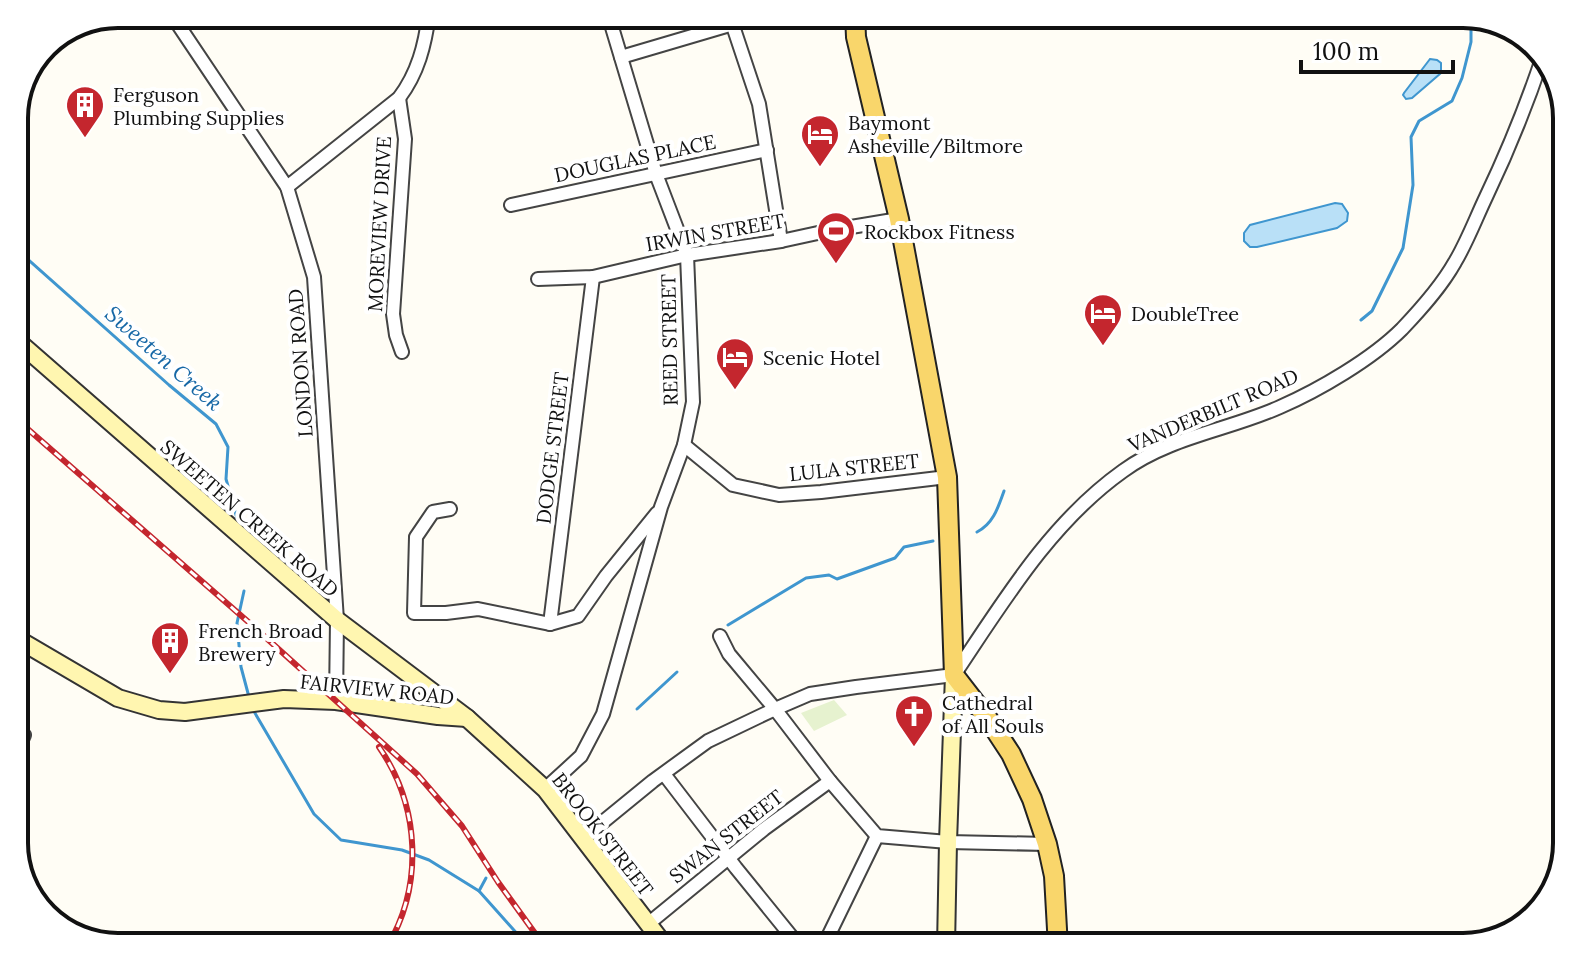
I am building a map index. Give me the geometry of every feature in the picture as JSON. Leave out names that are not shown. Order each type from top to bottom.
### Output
[{"type":"main road","points":[[850,28],[856,37]]},
{"type":"main road","points":[[856,28],[899,219],[947,477],[954,675],[946,933]]},
{"type":"main road","name":"SWEETEN CREEK ROAD","points":[[28,350],[337,620],[467,718]]},
{"type":"main road","name":"FAIRVIEW ROAD","points":[[28,645],[118,698],[159,710],[185,712],[284,699],[336,701],[467,718]]},
{"type":"main road","points":[[954,675],[1011,754],[1032,799],[1054,876],[1058,933]]},
{"type":"main road","name":"BROOK STREET","points":[[467,718],[545,789],[655,933]]},
{"type":"street","name":"LONDON ROAD","points":[[180,28],[287,187],[314,277],[337,620],[336,701]]},
{"type":"street","points":[[287,187],[399,98],[421,57],[427,28]]},
{"type":"street","name":"REED STREET","points":[[545,789],[581,756],[603,714],[661,507],[684,445],[693,402],[687,255],[656,174],[612,28]]},
{"type":"street","points":[[621,57],[706,28]]},
{"type":"street","points":[[734,28],[759,104],[781,241]]},
{"type":"street","name":"VANDERBILT ROAD","points":[[954,675],[1016,582],[1052,536],[1092,496],[1124,470],[1175,444],[1283,405],[1362,360],[1406,325],[1455,263],[1505,156],[1538,69]]},
{"type":"street","name":"MOREVIEW DRIVE","points":[[399,98],[405,139],[393,314],[402,352]]},
{"type":"street","name":"DOUGLAS PLACE","points":[[511,205],[767,150]]},
{"type":"street","name":"IRWIN STREET","points":[[538,279],[593,277],[687,255],[899,219]]},
{"type":"street","name":"DODGE STREET","points":[[550,624],[593,277]]},
{"type":"street","name":"LULA STREET","points":[[684,445],[733,485],[779,495],[947,477]]},
{"type":"street","points":[[450,509],[433,512],[416,537],[414,613],[478,609],[550,624],[578,616],[661,507]]},
{"type":"street","points":[[720,636],[729,654],[877,836],[948,842],[1047,844]]},
{"type":"street","points":[[582,839],[708,741],[775,709],[810,694],[954,675]]},
{"type":"street","points":[[664,774],[789,933]]},
{"type":"street","name":"SWAN STREET","points":[[648,924],[764,829],[830,781]]},
{"type":"street","points":[[830,933],[877,836]]},
{"type":"green space","points":[[834,700],[847,715],[814,731],[801,713]]},
{"type":"water","points":[[1430,59],[1441,63],[1441,73],[1412,98],[1406,99],[1404,93]]},
{"type":"water","points":[[1335,203],[1342,204],[1348,213],[1347,221],[1337,228],[1257,247],[1250,247],[1244,241],[1244,233],[1250,225]]},
{"type":"waterway","points":[[1361,320],[1372,311],[1403,248],[1413,185],[1411,137],[1419,121],[1452,101],[1462,78],[1471,29]]},
{"type":"waterway","name":"Sweeten Creek","points":[[28,259],[216,424],[228,447],[226,479],[238,522]]},
{"type":"waterway","points":[[977,532],[991,520],[1004,491]]},
{"type":"waterway","points":[[728,625],[806,578],[829,575],[837,579],[895,558],[904,547],[933,541]]},
{"type":"waterway","name":"Sweeten Creek","points":[[244,591],[237,623],[241,667],[249,697]]},
{"type":"waterway","points":[[637,709],[677,672]]},
{"type":"waterway","name":"Sweeten Creek","points":[[252,708],[314,814],[341,840],[402,850],[429,860],[479,891],[516,933]]},
{"type":"waterway","points":[[479,891],[486,878]]},
{"type":"railway","points":[[28,429],[417,774],[462,826],[535,933]]},
{"type":"railway","points":[[379,747],[403,794],[412,846],[412,872],[407,898],[394,933]]},
{"type":"place","name":"Ferguson Plumbing Supplies","points":[[85,139]]},
{"type":"place","name":"Baymont Asheville/Biltmore","points":[[820,168]]},
{"type":"place","name":"Rockbox Fitness","points":[[836,265]]},
{"type":"place","name":"DoubleTree","points":[[1103,347]]},
{"type":"place","name":"Scenic Hotel","points":[[735,391]]},
{"type":"place","name":"French Broad Brewery","points":[[170,675]]},
{"type":"place","name":"Cathedral of All Souls","points":[[914,748]]}]
